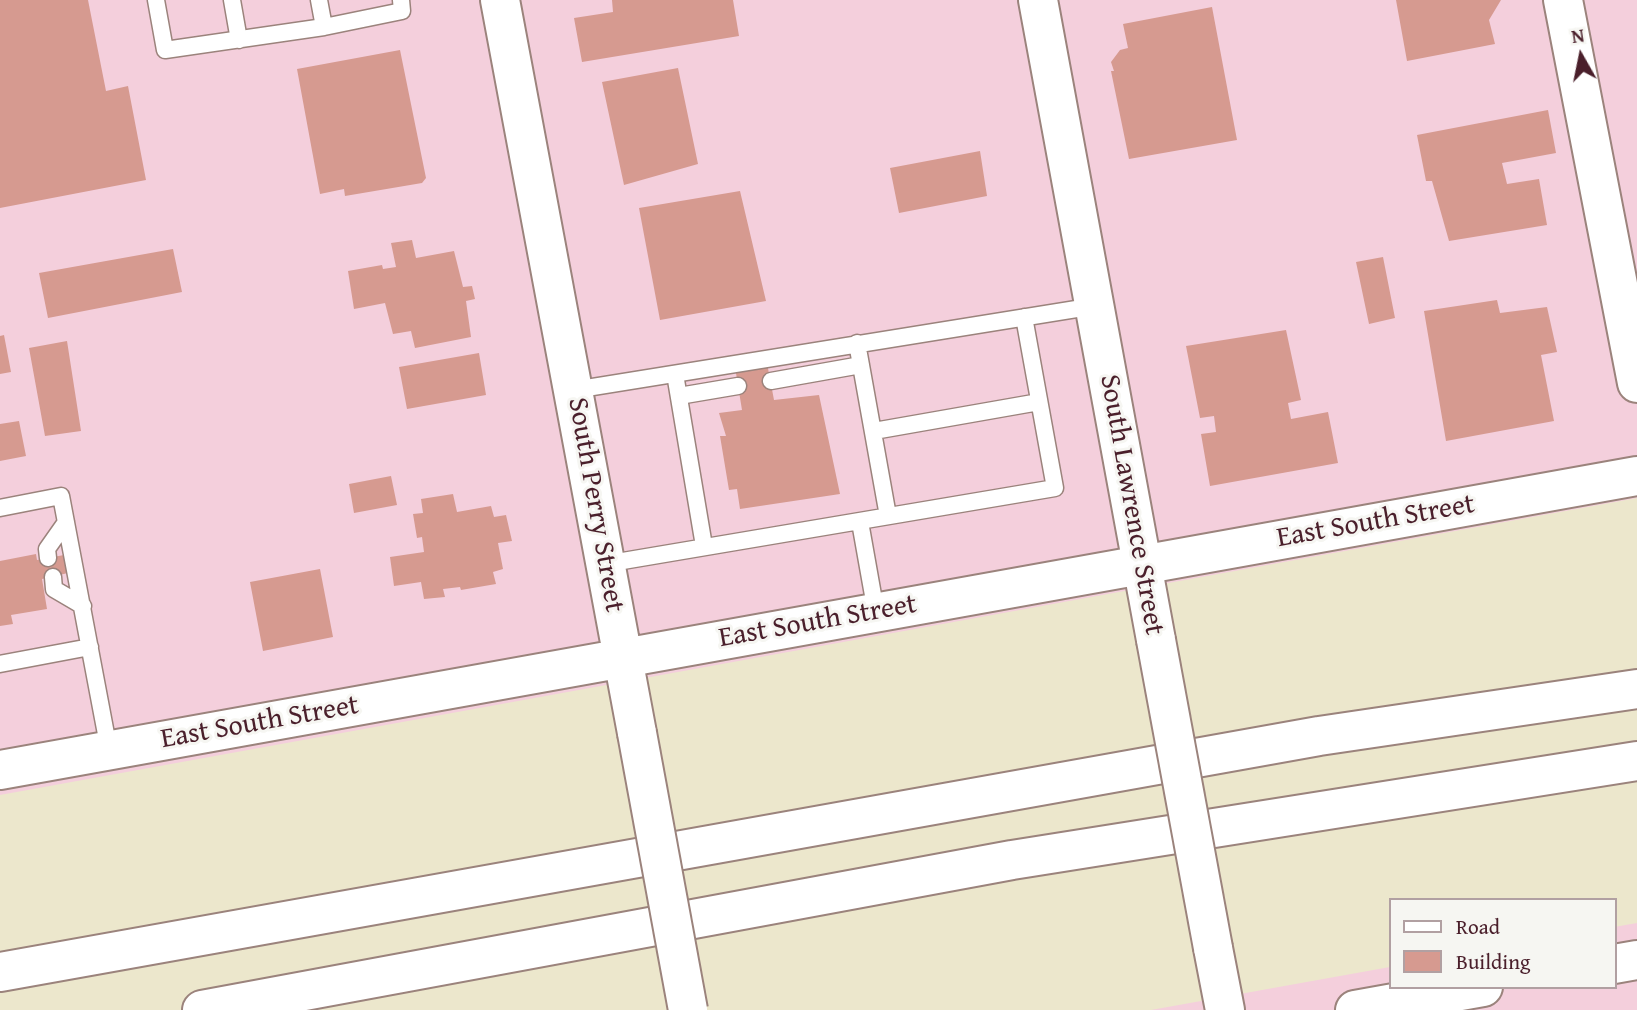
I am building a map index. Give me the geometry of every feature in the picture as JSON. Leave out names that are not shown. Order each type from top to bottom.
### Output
[{"type":"main road","name":"South Perry Street","points":[[500,0],[688,1010]]},
{"type":"main road","name":"South Lawrence Street","points":[[1038,0],[1225,1010]]},
{"type":"main road","points":[[1563,0],[1637,383]]},
{"type":"main road","name":"East South Street","points":[[0,770],[1637,476]]},
{"type":"main road","points":[[0,972],[1292,740],[1637,689]]},
{"type":"main road","points":[[202,1010],[1012,860],[1637,761]]},
{"type":"main road","points":[[1616,964],[1637,960]]},
{"type":"main road","points":[[1356,1010],[1472,989]]},
{"type":"lane","points":[[156,0],[166,50],[324,27],[402,11],[401,0]]},
{"type":"lane","points":[[232,0],[239,40]]},
{"type":"lane","points":[[319,0],[324,27]]},
{"type":"lane","points":[[574,390],[1095,306]]},
{"type":"lane","points":[[605,564],[1055,488],[1024,317]]},
{"type":"lane","points":[[857,343],[888,516]]},
{"type":"lane","points":[[771,381],[861,365]]},
{"type":"lane","points":[[675,374],[704,547]]},
{"type":"lane","points":[[679,396],[738,386]]},
{"type":"lane","points":[[874,431],[1039,402]]},
{"type":"lane","points":[[0,508],[61,496],[109,750]]},
{"type":"lane","points":[[48,558],[47,549],[66,522]]},
{"type":"lane","points":[[860,522],[876,612]]},
{"type":"lane","points":[[52,577],[54,589],[83,606]]},
{"type":"lane","points":[[0,664],[90,647]]},
{"type":"shaded area","points":[[0,0],[1637,0],[1637,498],[0,795]]},
{"type":"shaded area","points":[[1637,923],[1637,1010],[1151,1010],[1388,967],[1388,989],[1616,989],[1616,927]]},
{"type":"building","points":[[0,0],[88,0],[106,91],[128,86],[146,180],[0,208]]},
{"type":"building","points":[[612,0],[733,0],[739,36],[582,62],[574,18],[613,12]]},
{"type":"building","points":[[1396,0],[1501,0],[1489,20],[1495,44],[1407,61]]},
{"type":"building","points":[[1212,7],[1237,140],[1129,159],[1111,71],[1114,71],[1111,62],[1120,50],[1128,48],[1123,24]]},
{"type":"building","points":[[400,50],[426,178],[422,183],[345,196],[344,189],[320,194],[297,69]]},
{"type":"building","points":[[678,68],[698,164],[624,185],[602,82]]},
{"type":"building","points":[[1548,110],[1556,153],[1502,163],[1507,184],[1539,179],[1547,225],[1449,241],[1432,181],[1426,181],[1417,135]]},
{"type":"building","points":[[980,151],[987,196],[899,213],[890,168]]},
{"type":"building","points":[[740,191],[766,301],[660,320],[639,208]]},
{"type":"building","points":[[412,240],[416,258],[454,251],[463,287],[472,286],[475,299],[466,301],[471,337],[415,348],[411,331],[393,334],[385,303],[354,309],[348,271],[382,265],[383,269],[396,267],[391,243]]},
{"type":"building","points":[[173,249],[182,292],[48,318],[39,273]]},
{"type":"building","points":[[1383,257],[1395,318],[1369,324],[1356,262]]},
{"type":"building","points":[[1497,300],[1500,313],[1547,307],[1557,352],[1541,355],[1554,421],[1446,441],[1424,311]]},
{"type":"building","points":[[1286,330],[1301,400],[1288,403],[1291,419],[1328,412],[1338,463],[1210,486],[1201,434],[1216,432],[1214,416],[1200,418],[1186,346]]},
{"type":"building","points":[[4,335],[11,372],[0,374],[0,336]]},
{"type":"building","points":[[67,341],[81,431],[45,436],[29,348]]},
{"type":"building","points":[[479,353],[486,395],[407,409],[399,367]]},
{"type":"building","points":[[767,363],[774,400],[819,395],[840,494],[740,509],[737,489],[729,490],[720,436],[726,436],[719,413],[742,410],[735,367]]},
{"type":"building","points":[[19,421],[26,456],[0,461],[0,424]]},
{"type":"building","points":[[391,476],[397,505],[354,513],[349,484]]},
{"type":"building","points":[[453,494],[457,512],[491,506],[494,517],[506,515],[512,541],[498,543],[503,569],[493,572],[496,584],[461,590],[460,587],[443,589],[445,597],[424,599],[421,582],[394,586],[390,557],[424,552],[422,537],[417,538],[413,514],[423,513],[421,499]]},
{"type":"building","points":[[36,554],[37,560],[64,555],[68,573],[42,579],[47,609],[11,615],[13,624],[0,626],[0,561]]},
{"type":"building","points":[[320,569],[333,637],[263,651],[250,582]]}]
